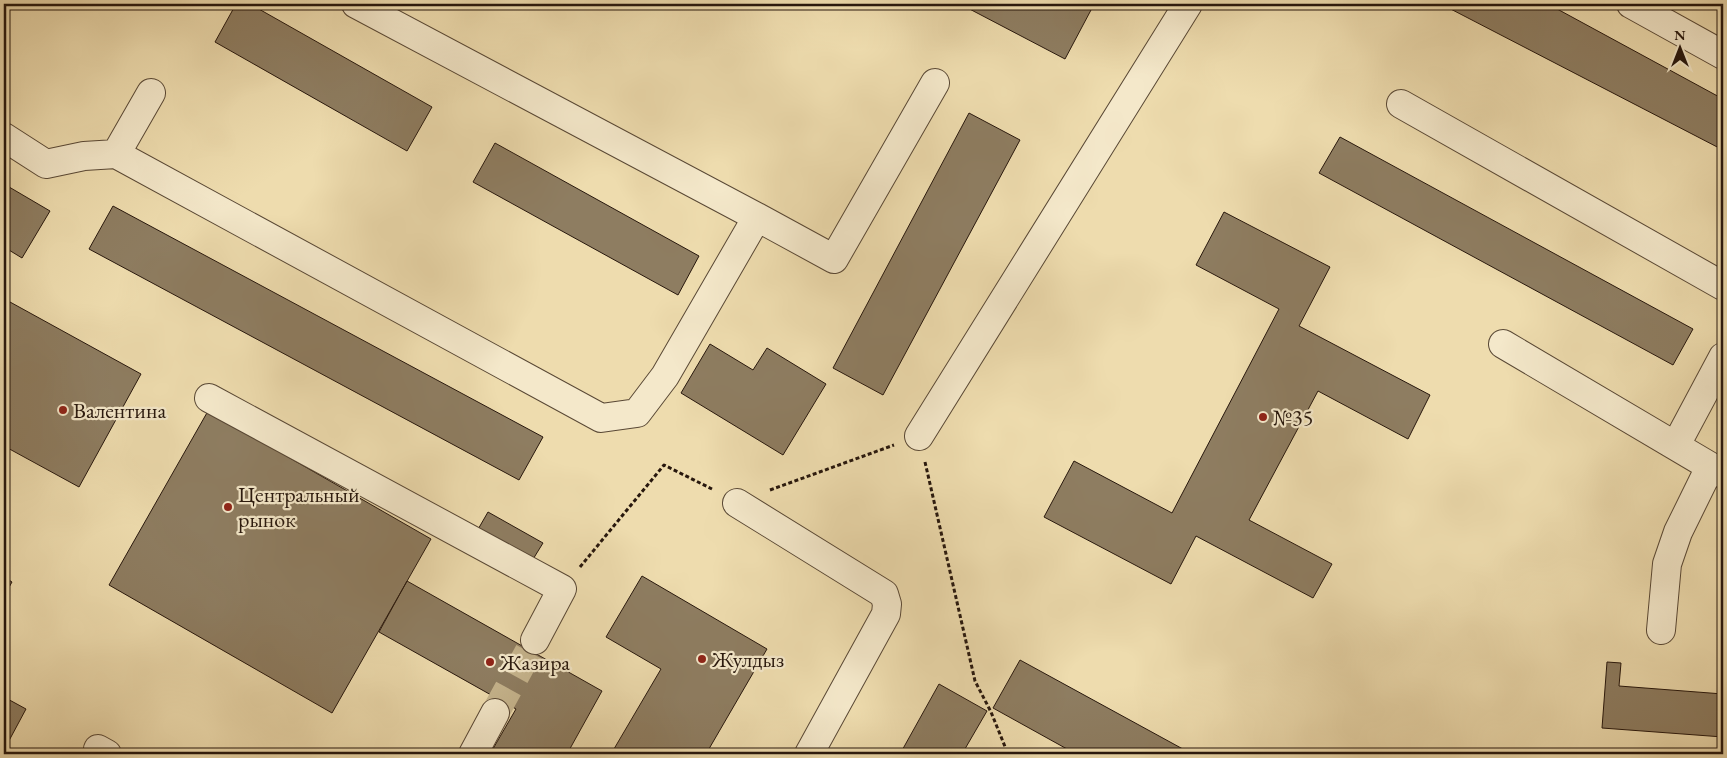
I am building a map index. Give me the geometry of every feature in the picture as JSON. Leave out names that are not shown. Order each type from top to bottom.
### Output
[{"type":"street","points":[[356,4],[834,259],[935,83]]},
{"type":"street","points":[[919,436],[1188,4]]},
{"type":"street","points":[[1631,4],[1723,55]]},
{"type":"street","points":[[116,154],[151,93]]},
{"type":"street","points":[[1401,104],[1723,286]]},
{"type":"street","points":[[4,137],[46,164],[84,156],[116,154],[601,418],[637,413],[665,376],[757,217]]},
{"type":"street","points":[[1503,344],[1717,471],[1678,532],[1668,564],[1661,630]]},
{"type":"street","points":[[1676,445],[1723,356]]},
{"type":"street","points":[[209,398],[562,589],[535,640]]},
{"type":"street","points":[[737,503],[884,594],[887,604],[886,614],[809,754]]},
{"type":"street","points":[[473,754],[495,713]]},
{"type":"path","points":[[919,436],[975,681],[991,712],[1008,754]]},
{"type":"building","points":[[236,4],[250,4],[432,107],[407,151],[215,42]]},
{"type":"building","points":[[960,4],[1078,4],[1091,10],[1065,59]]},
{"type":"building","points":[[1441,4],[1548,4],[1723,99],[1723,150]]},
{"type":"building","points":[[969,113],[1020,140],[883,395],[833,368]]},
{"type":"building","points":[[1340,137],[1693,329],[1673,365],[1319,173]]},
{"type":"building","points":[[495,143],[699,256],[678,295],[473,182]]},
{"type":"building","points":[[4,184],[50,211],[22,258],[4,247]]},
{"type":"building","points":[[113,206],[543,437],[519,480],[89,249]]},
{"type":"building","name":"№35","points":[[1224,212],[1330,267],[1299,326],[1430,395],[1408,439],[1318,391],[1249,520],[1332,564],[1313,598],[1196,536],[1171,584],[1044,517],[1074,461],[1172,513],[1279,309],[1196,265]]},
{"type":"building","name":"Валентина","points":[[10,302],[141,374],[79,487],[4,446],[4,313]]},
{"type":"building","points":[[710,344],[753,370],[767,348],[826,384],[783,455],[681,393]]},
{"type":"building","points":[[208,411],[431,539],[332,713],[109,585]]},
{"type":"building","points":[[488,512],[543,543],[527,569],[473,538]]},
{"type":"building","name":"Жулдыз","points":[[642,576],[767,649],[706,754],[611,754],[661,669],[606,637]]},
{"type":"building","points":[[4,577],[12,582],[4,596]]},
{"type":"building","name":"Жазира","points":[[407,581],[602,691],[567,754],[490,754],[516,709],[379,632]]},
{"type":"building","points":[[1020,660],[1192,754],[1076,754],[993,708]]},
{"type":"building","points":[[1607,662],[1621,663],[1619,686],[1723,694],[1723,737],[1602,728]]},
{"type":"building","points":[[939,684],[987,711],[962,754],[900,754]]},
{"type":"building","points":[[4,697],[26,709],[4,750]]},
{"type":"tunnel","points":[[495,713],[535,640]]},
{"type":"place","name":"Валентина","points":[[63,410]]},
{"type":"place","name":"№35","points":[[1263,417]]},
{"type":"place","name":"Центральный рынок","points":[[228,507]]},
{"type":"place","name":"Жулдыз","points":[[702,659]]},
{"type":"place","name":"Жазира","points":[[490,662]]}]
